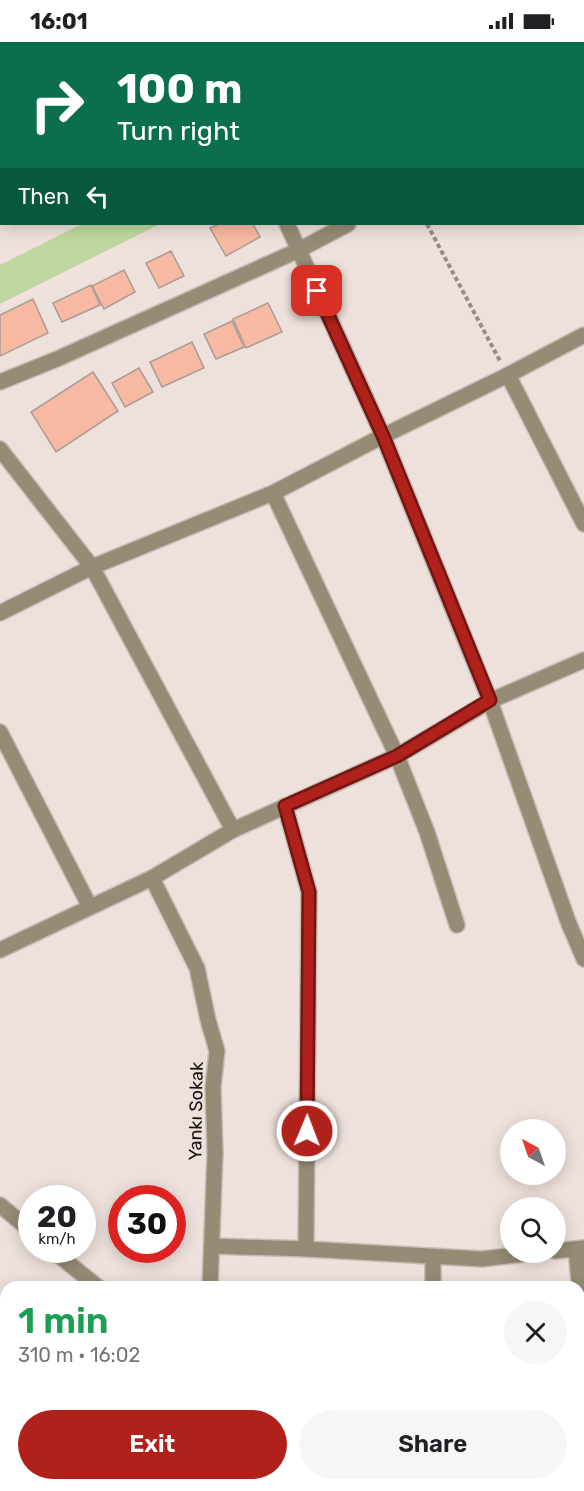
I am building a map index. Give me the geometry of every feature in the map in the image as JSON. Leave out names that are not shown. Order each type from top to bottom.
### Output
[{"type":"street","points":[[287,225],[383,436],[490,700],[569,924],[584,959]]},
{"type":"street","points":[[0,382],[57,359],[299,250],[346,225]]},
{"type":"street","points":[[0,613],[92,567],[273,494],[584,335]]},
{"type":"street","points":[[508,375],[584,524]]},
{"type":"street","points":[[0,449],[92,567],[232,830]]},
{"type":"street","points":[[273,494],[397,756],[427,832],[457,925]]},
{"type":"street","points":[[0,950],[152,878],[232,830],[397,756],[490,700],[584,660]]},
{"type":"street","points":[[0,732],[90,907]]},
{"type":"street","points":[[285,806],[309,892],[306,1250]]},
{"type":"street","name":"Yankı Sokak","points":[[152,878],[197,968],[217,1052],[213,1087],[215,1153],[210,1281]]},
{"type":"street","points":[[0,1205],[18,1220]]},
{"type":"street","points":[[212,1246],[433,1258],[482,1259],[500,1257]]},
{"type":"street","points":[[580,1248],[581,1281]]},
{"type":"street","points":[[433,1258],[433,1281]]},
{"type":"street","points":[[69,1263],[91,1281]]},
{"type":"path","points":[[428,225],[508,375]]},
{"type":"green space","points":[[80,225],[158,225],[0,304],[0,265]]},
{"type":"building","points":[[217,225],[254,225],[260,237],[226,256],[210,228]]},
{"type":"building","points":[[171,251],[184,276],[159,288],[146,263]]},
{"type":"building","points":[[124,270],[135,292],[104,309],[92,286]]},
{"type":"building","points":[[91,285],[100,305],[62,322],[53,303]]},
{"type":"building","points":[[33,299],[48,333],[0,356],[0,315]]},
{"type":"building","points":[[268,303],[282,332],[246,348],[233,319]]},
{"type":"building","points":[[232,321],[244,347],[216,359],[204,334]]},
{"type":"building","points":[[192,342],[204,368],[162,387],[150,362]]},
{"type":"building","points":[[139,368],[153,392],[125,407],[112,383]]},
{"type":"building","points":[[93,372],[118,411],[56,452],[31,412]]},
{"type":"route","points":[[307,1131],[309,892],[285,806],[397,756],[490,700],[383,436],[317,291]]}]
